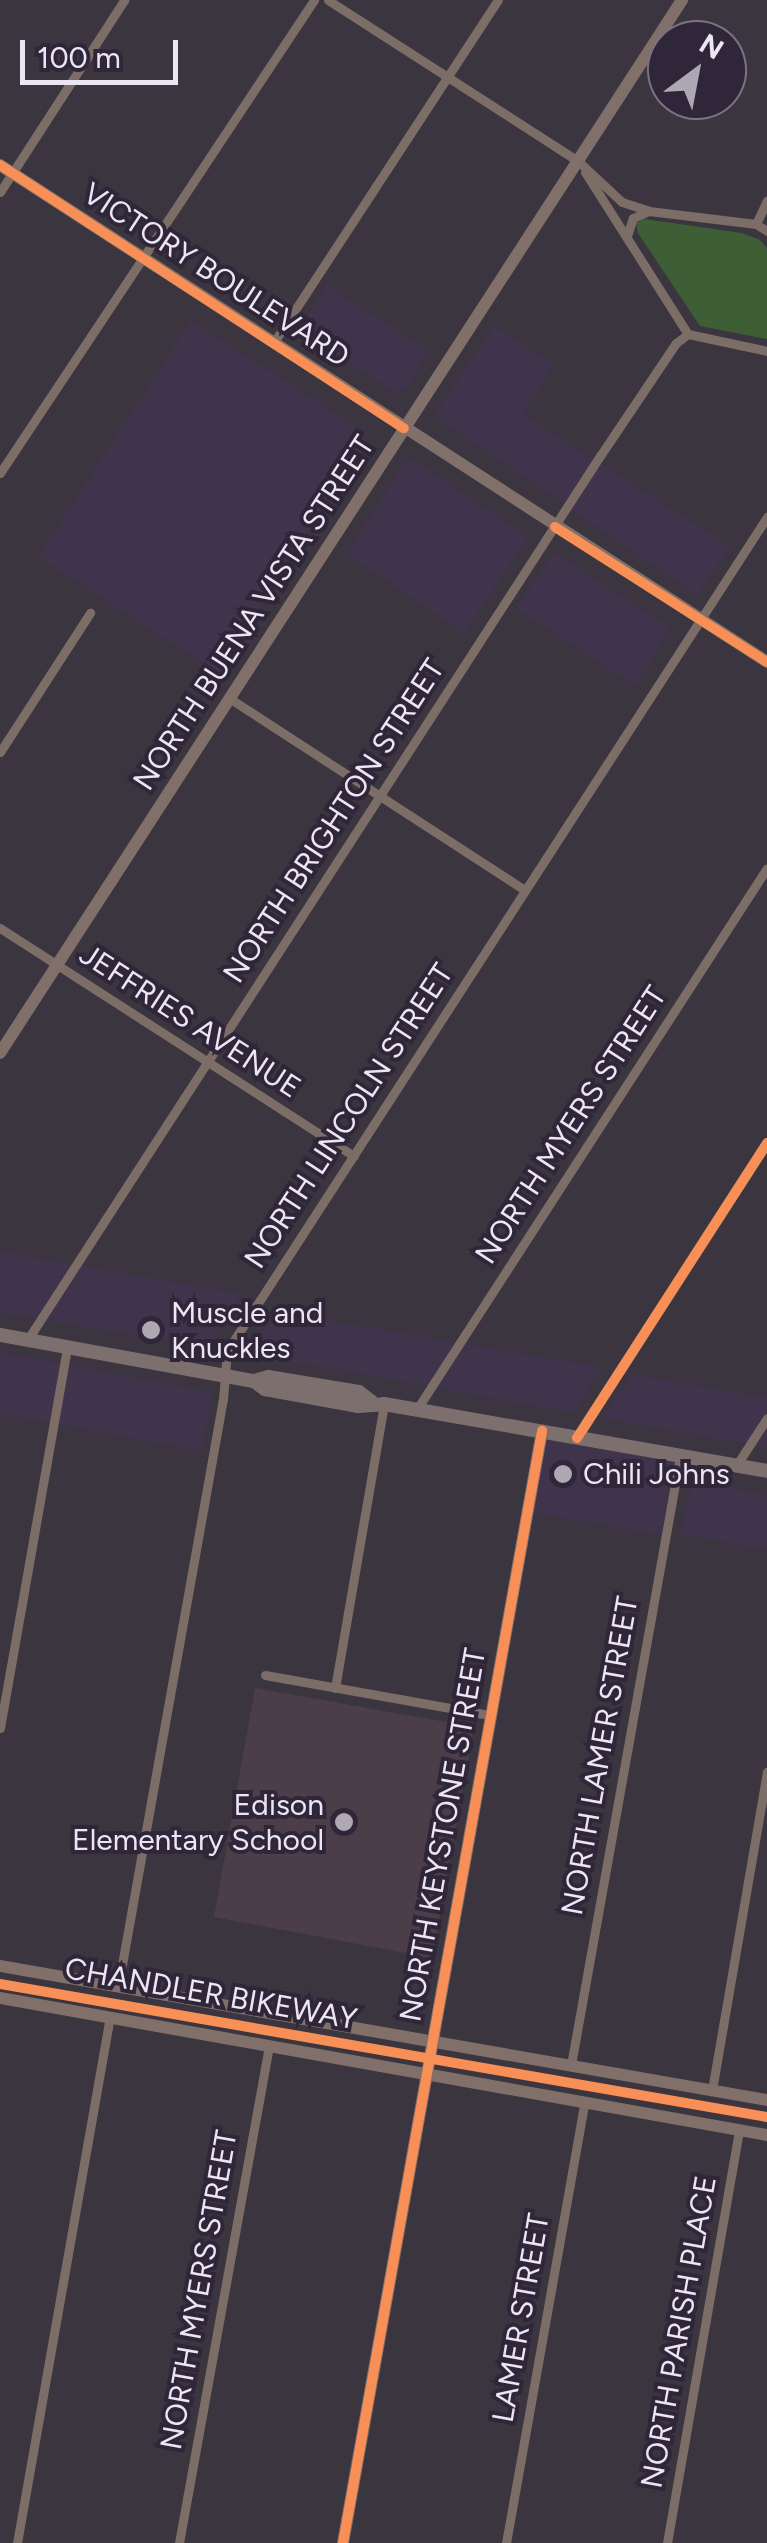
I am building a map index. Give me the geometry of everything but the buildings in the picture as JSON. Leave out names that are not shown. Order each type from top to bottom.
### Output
[{"type":"main road","name":"NORTH BUENA VISTA STREET","points":[[0,1053],[682,0]]},
{"type":"main road","name":"VICTORY BOULEVARD","points":[[6,169],[767,662]]},
{"type":"main road","points":[[0,1335],[254,1380],[268,1376],[359,1392],[378,1403],[767,1471]]},
{"type":"main road","name":"NORTH KEYSTONE STREET","points":[[343,2543],[542,1432]]},
{"type":"main road","points":[[0,1966],[767,2100]]},
{"type":"main road","points":[[0,1998],[767,2135]]},
{"type":"street","points":[[0,192],[6,169],[124,0]]},
{"type":"street","points":[[0,473],[314,0]]},
{"type":"street","points":[[328,0],[578,161],[622,202],[649,211],[756,224],[767,231]]},
{"type":"street","points":[[274,342],[498,0]]},
{"type":"street","points":[[578,161],[688,334],[767,351]]},
{"type":"street","points":[[756,224],[767,200]]},
{"type":"street","points":[[627,238],[628,224],[649,211]]},
{"type":"street","name":"NORTH BRIGHTON STREET","points":[[28,1340],[555,527],[676,343],[688,334]]},
{"type":"street","name":"NORTH LINCOLN STREET","points":[[118,1987],[227,1351],[767,517]]},
{"type":"street","points":[[0,752],[90,613]]},
{"type":"street","points":[[229,698],[525,890]]},
{"type":"street","name":"NORTH MYERS STREET","points":[[418,1409],[767,868]]},
{"type":"street","name":"JEFFRIES AVENUE","points":[[0,928],[354,1156]]},
{"type":"street","points":[[577,1438],[767,1143]]},
{"type":"street","points":[[0,1728],[67,1347]]},
{"type":"street","points":[[335,1688],[378,1403]]},
{"type":"street","points":[[736,1466],[767,1418]]},
{"type":"street","name":"NORTH LAMER STREET","points":[[571,2065],[680,1456]]},
{"type":"street","points":[[265,1675],[489,1715]]},
{"type":"street","points":[[712,2090],[767,1772]]},
{"type":"street","points":[[17,2543],[110,2016]]},
{"type":"street","name":"NORTH MYERS STREET","points":[[179,2543],[269,2046]]},
{"type":"street","name":"LAMER STREET","points":[[506,2543],[585,2101]]},
{"type":"street","name":"NORTH PARISH PLACE","points":[[667,2543],[740,2130]]},
{"type":"shaded area","points":[[327,285],[429,351],[406,389],[395,392],[298,330]]},
{"type":"shaded area","points":[[191,320],[369,435],[218,673],[38,557]]},
{"type":"shaded area","points":[[494,326],[554,364],[524,415],[730,546],[698,595],[438,419],[437,411]]},
{"type":"shaded area","points":[[409,456],[528,537],[464,633],[346,554]]},
{"type":"shaded area","points":[[554,552],[667,625],[669,632],[636,686],[516,609]]},
{"type":"shaded area","points":[[0,1251],[242,1294],[207,1347],[0,1313]]},
{"type":"shaded area","points":[[273,1311],[602,1367],[573,1413],[251,1354]]},
{"type":"shaded area","points":[[0,1352],[212,1392],[202,1451],[0,1414]]},
{"type":"shaded area","points":[[631,1374],[767,1398],[767,1448],[608,1419],[605,1414]]},
{"type":"shaded area","points":[[544,1436],[680,1459],[668,1537],[526,1511]]},
{"type":"shaded area","points":[[692,1481],[767,1495],[767,1550],[680,1534]]},
{"type":"shaded area","name":"Edison Elementary School","points":[[255,1688],[474,1727],[432,1958],[214,1917]]},
{"type":"green space","points":[[644,219],[742,233],[760,240],[767,248],[767,339],[700,326],[638,233],[636,223]]},
{"type":"cycle path","points":[[0,165],[404,428]]},
{"type":"cycle path","points":[[555,527],[767,662]]},
{"type":"cycle path","points":[[577,1438],[767,1143]]},
{"type":"cycle path","points":[[343,2543],[542,1431]]},
{"type":"cycle path","name":"CHANDLER BIKEWAY","points":[[0,1984],[767,2117]]},
{"type":"place","name":"Muscle and Knuckles","points":[[151,1330]]},
{"type":"place","name":"Chili Johns","points":[[563,1474]]},
{"type":"place","name":"Edison Elementary School","points":[[344,1822]]}]
